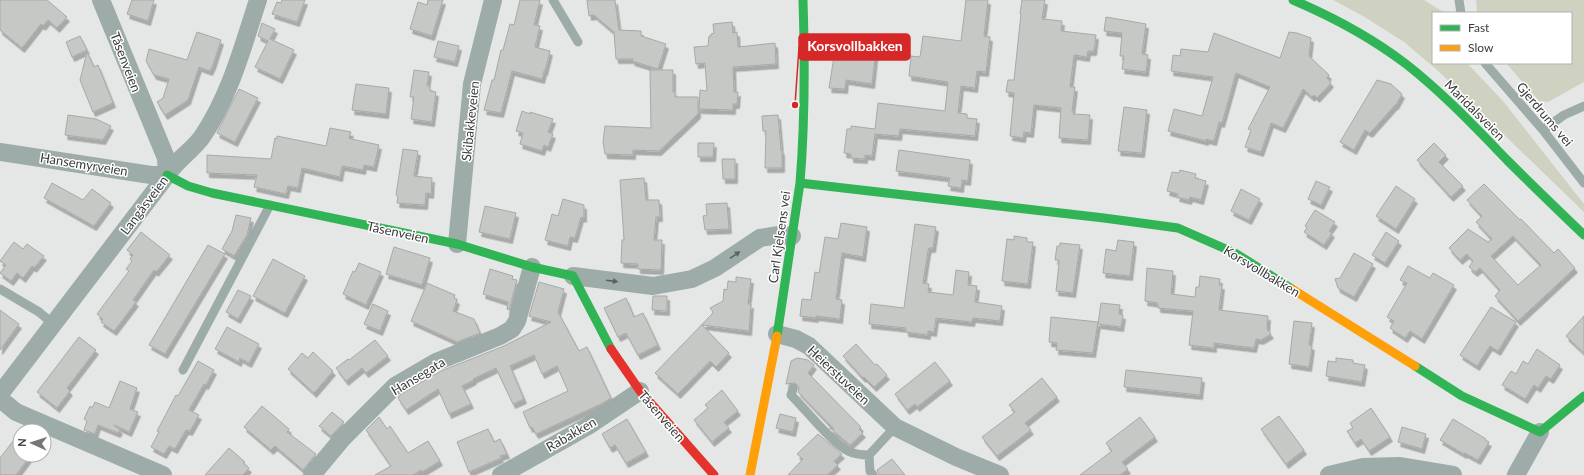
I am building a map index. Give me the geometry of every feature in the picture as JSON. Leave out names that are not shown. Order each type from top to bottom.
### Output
[{"type":"street","name":"Tåsenveien","points":[[101,0],[166,158],[167,175],[177,182],[198,189],[457,244],[532,267],[573,276],[606,342],[640,391],[714,475]]},
{"type":"street","name":"Langåsveien","points":[[0,394],[174,165],[192,149],[211,121],[230,84],[258,0]]},
{"type":"street","name":"Skibakkeveien","points":[[457,244],[472,84],[493,0]]},
{"type":"street","name":"Carl Kjelsens vei","points":[[750,475],[777,334],[803,157],[803,0]]},
{"type":"street","name":"Maridalsveien","points":[[1293,0],[1320,11],[1354,29],[1394,55],[1420,75],[1584,234]]},
{"type":"street","name":"Hansemyrveien","points":[[0,152],[151,175],[167,175]]},
{"type":"street","name":"Korsvollbakken","points":[[800,183],[1096,217],[1178,228],[1235,253],[1462,396],[1540,432]]},
{"type":"street","points":[[573,276],[653,286],[692,279],[715,268],[760,238],[780,235],[792,236]]},
{"type":"street","name":"Hansegata","points":[[312,475],[342,439],[395,386],[436,362],[494,339],[512,329],[517,321],[532,267]]},
{"type":"street","name":"Heierstuveien","points":[[777,334],[796,339],[809,346],[895,427],[956,457],[1000,475]]},
{"type":"street","name":"Rabakken","points":[[501,475],[588,426],[640,391]]},
{"type":"street","points":[[1516,475],[1540,432],[1584,396]]},
{"type":"street","points":[[0,399],[16,412],[163,475]]},
{"type":"street","points":[[1329,475],[1363,467],[1399,466],[1453,475]]},
{"type":"lane","points":[[553,0],[578,42]]},
{"type":"lane","points":[[1459,0],[1461,12]]},
{"type":"lane","name":"Gjerdrums vei","points":[[1486,64],[1543,130],[1584,183]]},
{"type":"lane","points":[[1543,130],[1564,115],[1584,106]]},
{"type":"lane","points":[[183,370],[270,205]]},
{"type":"lane","points":[[0,289],[39,312],[53,324]]},
{"type":"lane","points":[[793,389],[792,395],[843,448],[853,453],[869,455]]},
{"type":"lane","points":[[873,475],[870,472],[869,455],[895,427]]},
{"type":"green space","points":[[1333,0],[1424,0],[1443,12],[1432,12],[1432,64],[1468,64],[1503,101],[1584,204],[1584,212],[1436,69],[1404,42],[1363,16]]},
{"type":"green space","points":[[1476,0],[1584,0],[1584,82],[1548,102],[1539,101],[1507,64],[1572,64],[1572,12],[1477,12]]},
{"type":"building","points":[[0,0],[47,0],[67,17],[57,28],[48,20],[43,26],[41,24],[22,48],[0,30]]},
{"type":"building","points":[[132,0],[154,0],[148,21],[127,14]]},
{"type":"building","points":[[282,0],[305,0],[297,22],[272,14],[277,2],[281,3]]},
{"type":"building","points":[[428,0],[443,0],[432,36],[410,29],[418,2],[427,5]]},
{"type":"building","points":[[520,0],[540,0],[534,25],[540,26],[535,47],[550,51],[545,71],[542,79],[512,71],[501,113],[484,110],[492,80],[494,80],[501,50],[503,50],[510,24],[514,25]]},
{"type":"building","points":[[587,0],[615,0],[619,30],[641,31],[641,36],[666,44],[658,69],[632,61],[633,59],[616,59],[614,32],[594,15],[589,16]]},
{"type":"building","points":[[966,0],[988,0],[984,36],[990,37],[986,72],[977,71],[975,88],[961,86],[958,113],[967,114],[967,118],[977,119],[975,136],[900,129],[899,136],[875,134],[872,156],[865,155],[865,159],[851,158],[851,154],[844,153],[847,129],[851,129],[851,126],[875,129],[878,103],[945,111],[948,82],[909,76],[911,56],[920,57],[923,36],[961,41]]},
{"type":"building","points":[[1022,0],[1045,0],[1042,19],[1062,21],[1061,31],[1096,35],[1094,51],[1088,51],[1087,57],[1074,55],[1070,87],[1075,87],[1072,111],[1074,111],[1073,114],[1090,115],[1088,140],[1059,138],[1061,108],[1034,105],[1031,133],[1024,132],[1023,138],[1010,136],[1014,93],[1006,92],[1008,80],[1014,80]]},
{"type":"building","points":[[1106,17],[1146,24],[1142,54],[1148,55],[1146,72],[1122,69],[1124,56],[1120,56],[1122,33],[1104,31]]},
{"type":"building","points":[[732,22],[733,33],[737,32],[738,47],[775,43],[776,64],[733,67],[734,92],[738,92],[737,104],[733,104],[733,110],[699,109],[700,90],[707,91],[705,63],[696,64],[694,47],[708,46],[709,36],[714,33],[713,24]]},
{"type":"building","points":[[262,23],[275,29],[270,39],[294,50],[280,79],[255,67],[268,41],[258,36]]},
{"type":"building","points":[[197,32],[221,40],[213,65],[210,71],[199,67],[188,100],[165,115],[157,102],[163,98],[169,79],[154,75],[146,61],[149,49],[187,60]]},
{"type":"building","points":[[1289,32],[1311,38],[1309,56],[1329,75],[1327,78],[1331,83],[1317,98],[1314,95],[1312,97],[1303,89],[1283,128],[1271,123],[1261,152],[1245,147],[1251,130],[1248,129],[1270,87],[1236,73],[1222,123],[1219,122],[1214,141],[1206,139],[1206,141],[1168,131],[1174,109],[1202,116],[1213,77],[1171,71],[1173,55],[1180,56],[1181,49],[1208,52],[1214,33],[1280,58]]},
{"type":"building","points":[[80,36],[87,50],[72,57],[66,42]]},
{"type":"building","points":[[438,41],[459,46],[455,62],[434,57]]},
{"type":"building","points":[[836,44],[876,49],[872,84],[846,80],[845,89],[829,88]]},
{"type":"building","points":[[87,52],[94,67],[98,65],[113,103],[93,112],[80,80]]},
{"type":"building","points":[[414,70],[429,72],[427,86],[430,86],[430,91],[436,92],[432,122],[411,119],[414,97],[410,97]]},
{"type":"building","points":[[650,70],[673,70],[673,92],[675,92],[675,97],[698,97],[698,114],[659,151],[633,150],[633,155],[605,154],[603,142],[605,126],[651,128]]},
{"type":"building","points":[[1377,80],[1391,84],[1402,94],[1396,105],[1370,133],[1365,130],[1354,150],[1340,142]]},
{"type":"building","points":[[356,84],[389,88],[386,114],[352,110]]},
{"type":"building","points":[[239,89],[258,98],[235,142],[217,133]]},
{"type":"building","points":[[1124,107],[1147,110],[1142,153],[1118,151]]},
{"type":"building","points":[[522,111],[553,119],[548,132],[553,134],[548,147],[544,145],[542,151],[520,144],[523,133],[516,131]]},
{"type":"building","points":[[68,115],[96,119],[111,126],[103,140],[65,135]]},
{"type":"building","points":[[778,115],[782,151],[782,168],[765,168],[766,131],[763,131],[762,116]]},
{"type":"building","points":[[330,128],[351,132],[349,138],[351,139],[379,145],[374,167],[364,165],[363,170],[342,166],[340,177],[302,168],[298,188],[288,186],[286,194],[254,187],[257,175],[207,173],[207,155],[271,159],[275,138],[277,139],[277,136],[326,146]]},
{"type":"building","points":[[698,143],[714,143],[713,157],[698,157]]},
{"type":"building","points":[[1434,143],[1446,155],[1439,162],[1463,186],[1451,197],[1417,160]]},
{"type":"building","points":[[403,149],[418,151],[414,176],[432,178],[431,194],[426,193],[425,205],[397,203],[398,196],[396,195]]},
{"type":"building","points":[[899,150],[970,160],[968,181],[962,180],[961,188],[948,186],[950,178],[896,171]]},
{"type":"building","points":[[722,159],[735,159],[735,179],[723,179]]},
{"type":"building","points":[[1180,170],[1196,174],[1195,178],[1206,181],[1201,200],[1190,197],[1189,200],[1177,197],[1178,194],[1167,191],[1172,172],[1179,173]]},
{"type":"building","points":[[644,178],[646,200],[659,200],[660,217],[656,217],[654,240],[662,240],[661,270],[638,269],[638,264],[621,263],[622,240],[624,240],[620,180]]},
{"type":"building","points":[[1316,181],[1330,187],[1321,205],[1308,199]]},
{"type":"building","points":[[52,183],[83,200],[92,189],[111,203],[94,226],[44,198]]},
{"type":"building","points":[[1484,184],[1554,253],[1558,249],[1575,268],[1518,321],[1495,296],[1500,290],[1480,268],[1475,272],[1469,267],[1473,261],[1467,254],[1460,260],[1449,248],[1468,229],[1488,242],[1492,239],[1476,222],[1482,216],[1467,200]],"holes":[[[1513,236],[1541,265],[1518,285],[1491,256]]]},
{"type":"building","points":[[1396,186],[1415,199],[1396,229],[1376,216]]},
{"type":"building","points":[[1241,189],[1260,199],[1249,220],[1231,211]]},
{"type":"building","points":[[563,199],[584,205],[584,218],[581,217],[575,238],[570,237],[568,246],[545,240],[552,214],[558,216]]},
{"type":"building","points":[[727,203],[729,229],[705,230],[703,216],[707,215],[706,204]]},
{"type":"building","points":[[485,206],[516,213],[510,239],[479,232]]},
{"type":"building","points":[[1315,210],[1335,222],[1329,231],[1332,233],[1324,245],[1304,232],[1307,228],[1305,226]]},
{"type":"building","points":[[236,215],[251,218],[247,235],[234,256],[222,249],[232,231]]},
{"type":"building","points":[[841,223],[867,227],[863,257],[842,253],[836,299],[842,300],[840,319],[800,316],[802,299],[811,300],[815,272],[819,273],[825,237],[838,239]]},
{"type":"building","points":[[915,224],[936,227],[933,248],[929,248],[928,251],[923,283],[929,284],[928,292],[953,295],[956,270],[969,272],[968,285],[977,286],[975,302],[1002,306],[1000,321],[973,318],[972,322],[936,318],[934,332],[928,331],[928,335],[906,332],[906,328],[869,324],[871,304],[904,308]]},
{"type":"building","points":[[141,232],[170,255],[156,272],[154,270],[133,300],[136,302],[114,331],[101,322],[103,319],[97,314],[129,271],[126,269],[132,261],[130,259],[133,255],[127,250]]},
{"type":"building","points":[[1386,232],[1399,241],[1385,263],[1372,255]]},
{"type":"building","points":[[1014,236],[1027,238],[1027,242],[1033,242],[1028,284],[1002,281],[1007,239],[1014,240]]},
{"type":"building","points":[[1118,240],[1134,242],[1130,276],[1103,273],[1106,249],[1116,251]]},
{"type":"building","points":[[14,242],[23,249],[27,244],[44,256],[34,268],[32,266],[23,278],[17,273],[11,281],[0,273],[6,265],[0,261]]},
{"type":"building","points":[[1060,243],[1080,245],[1073,293],[1056,291],[1059,260],[1055,260],[1057,246],[1060,246]]},
{"type":"building","points":[[208,245],[225,254],[165,354],[149,345]]},
{"type":"building","points":[[394,247],[430,258],[422,285],[386,274]]},
{"type":"building","points":[[1354,253],[1373,264],[1354,297],[1338,288],[1335,279],[1340,278]]},
{"type":"building","points":[[273,259],[305,276],[285,313],[253,296]]},
{"type":"building","points":[[359,263],[381,272],[366,305],[343,294],[353,271],[355,272]]},
{"type":"building","points":[[1408,266],[1430,278],[1433,273],[1454,285],[1422,339],[1410,331],[1405,338],[1390,328],[1394,321],[1387,317],[1407,283],[1400,280]]},
{"type":"building","points":[[1147,268],[1173,271],[1171,294],[1195,297],[1196,287],[1199,287],[1200,276],[1220,279],[1219,285],[1222,285],[1219,310],[1268,316],[1267,329],[1271,334],[1261,340],[1256,339],[1254,348],[1214,343],[1214,348],[1189,345],[1193,311],[1158,308],[1158,303],[1145,301]]},
{"type":"building","points":[[490,269],[513,276],[512,279],[517,280],[509,310],[507,309],[508,302],[483,294]]},
{"type":"building","points":[[736,277],[751,279],[748,304],[751,304],[749,331],[702,325],[729,353],[716,367],[710,361],[678,394],[655,373],[712,314],[713,312],[710,308],[723,301],[724,289],[727,290],[728,281],[736,282]]},
{"type":"building","points":[[539,282],[564,289],[558,312],[579,351],[587,347],[611,398],[536,434],[532,427],[530,428],[523,412],[568,391],[557,366],[542,374],[534,355],[510,366],[524,399],[513,404],[496,368],[462,386],[471,404],[449,414],[438,389],[406,410],[398,398],[401,394],[441,371],[504,346],[551,322],[529,316]]},
{"type":"building","points":[[427,283],[455,295],[454,298],[457,300],[453,311],[474,319],[480,333],[457,342],[411,321]]},
{"type":"building","points":[[238,290],[251,296],[238,319],[226,312]]},
{"type":"building","points":[[653,296],[667,296],[667,311],[652,310]]},
{"type":"building","points":[[626,298],[634,317],[643,313],[658,345],[638,355],[626,333],[618,337],[604,308]]},
{"type":"building","points":[[1101,303],[1120,305],[1119,314],[1123,315],[1121,327],[1098,324]]},
{"type":"building","points":[[373,304],[388,311],[380,331],[364,324]]},
{"type":"building","points":[[1491,307],[1516,322],[1498,351],[1490,346],[1477,366],[1460,355]]},
{"type":"building","points":[[0,310],[19,324],[0,350]]},
{"type":"building","points":[[1584,316],[1584,353],[1566,336]]},
{"type":"building","points":[[1051,317],[1098,322],[1093,353],[1056,350],[1057,343],[1049,342]]},
{"type":"building","points":[[1294,321],[1312,323],[1309,345],[1312,346],[1309,367],[1289,364]]},
{"type":"building","points":[[227,327],[259,344],[249,363],[240,358],[239,362],[215,349]]},
{"type":"building","points":[[79,337],[96,350],[67,388],[70,391],[57,408],[37,392]]},
{"type":"building","points":[[375,340],[388,356],[366,373],[362,368],[346,381],[336,368]]},
{"type":"building","points":[[856,344],[875,365],[877,364],[887,375],[874,387],[864,377],[863,378],[843,356]]},
{"type":"building","points":[[1537,349],[1560,365],[1551,379],[1546,376],[1538,388],[1534,385],[1525,399],[1502,385],[1511,371],[1516,374],[1523,361],[1528,364]]},
{"type":"building","points":[[313,352],[333,371],[314,393],[288,369],[302,353],[308,358]]},
{"type":"building","points":[[797,358],[808,360],[814,365],[808,373],[861,427],[859,429],[863,433],[850,445],[829,428],[834,429],[798,392],[799,388],[795,383],[786,384],[791,361]]},
{"type":"building","points":[[1336,358],[1353,360],[1353,363],[1365,365],[1362,382],[1326,376],[1328,361],[1336,362]]},
{"type":"building","points":[[198,361],[214,370],[189,410],[199,415],[190,431],[186,430],[175,449],[169,446],[164,454],[151,447],[159,432],[157,431],[176,395],[178,396]]},
{"type":"building","points":[[935,362],[950,381],[917,407],[915,404],[907,410],[895,394]]},
{"type":"building","points":[[1126,370],[1202,378],[1200,395],[1124,387]]},
{"type":"building","points":[[1042,378],[1057,397],[1025,423],[1031,430],[997,456],[982,437],[1015,412],[1009,405]]},
{"type":"building","points":[[120,381],[137,388],[130,409],[138,412],[129,432],[114,425],[120,430],[118,433],[98,425],[95,434],[84,430],[87,421],[84,419],[90,406],[92,408],[95,402],[109,408]]},
{"type":"building","points":[[722,390],[738,411],[724,422],[729,428],[712,442],[694,420],[708,408],[705,405]]},
{"type":"building","points":[[262,406],[289,429],[287,432],[316,454],[303,470],[275,446],[271,450],[244,427]]},
{"type":"building","points":[[1371,408],[1390,437],[1369,451],[1361,439],[1355,443],[1347,431],[1353,428],[1350,423]]},
{"type":"building","points":[[332,412],[344,422],[331,436],[319,426]]},
{"type":"building","points":[[780,414],[796,418],[793,432],[776,428]]},
{"type":"building","points":[[1279,416],[1304,450],[1286,464],[1261,429]]},
{"type":"building","points":[[379,417],[387,429],[390,426],[408,453],[428,441],[440,461],[422,472],[421,470],[413,475],[375,475],[391,466],[366,430]]},
{"type":"building","points":[[1140,417],[1155,437],[1122,462],[1128,469],[1120,475],[1080,475],[1112,451],[1106,443]]},
{"type":"building","points":[[627,419],[646,452],[626,463],[615,445],[610,448],[602,434]]},
{"type":"building","points":[[1453,419],[1489,442],[1478,460],[1465,453],[1464,454],[1440,440]]},
{"type":"building","points":[[1402,427],[1426,434],[1422,449],[1398,442]]},
{"type":"building","points":[[488,429],[494,442],[500,439],[507,454],[469,472],[457,442]]},
{"type":"building","points":[[818,434],[842,454],[834,461],[838,465],[827,475],[788,475],[803,459],[797,454]]},
{"type":"building","points":[[12,442],[12,463],[25,463],[16,475],[0,475],[0,458]]},
{"type":"building","points":[[229,448],[245,462],[243,463],[249,468],[243,475],[205,475]]},
{"type":"building","points":[[892,459],[905,475],[879,475],[877,470]]},
{"type":"traffic: fast","points":[[777,336],[800,183],[804,92],[803,0]]},
{"type":"traffic: fast","points":[[1293,0],[1352,29],[1380,45],[1406,64],[1458,111],[1584,235]]},
{"type":"traffic: fast","points":[[167,175],[188,186],[212,193],[457,244],[532,267],[573,276],[611,349]]},
{"type":"traffic: fast","points":[[800,183],[1178,228],[1235,253],[1292,289]]},
{"type":"traffic: fast","points":[[1415,366],[1462,396],[1540,432],[1584,396]]},
{"type":"traffic: slow","points":[[1292,289],[1415,366]]},
{"type":"traffic: slow","points":[[750,475],[777,336]]},
{"type":"traffic: jam","points":[[611,349],[640,391],[714,475]]},
{"type":"place","name":"Korsvollbakken","points":[[795,105]]}]
